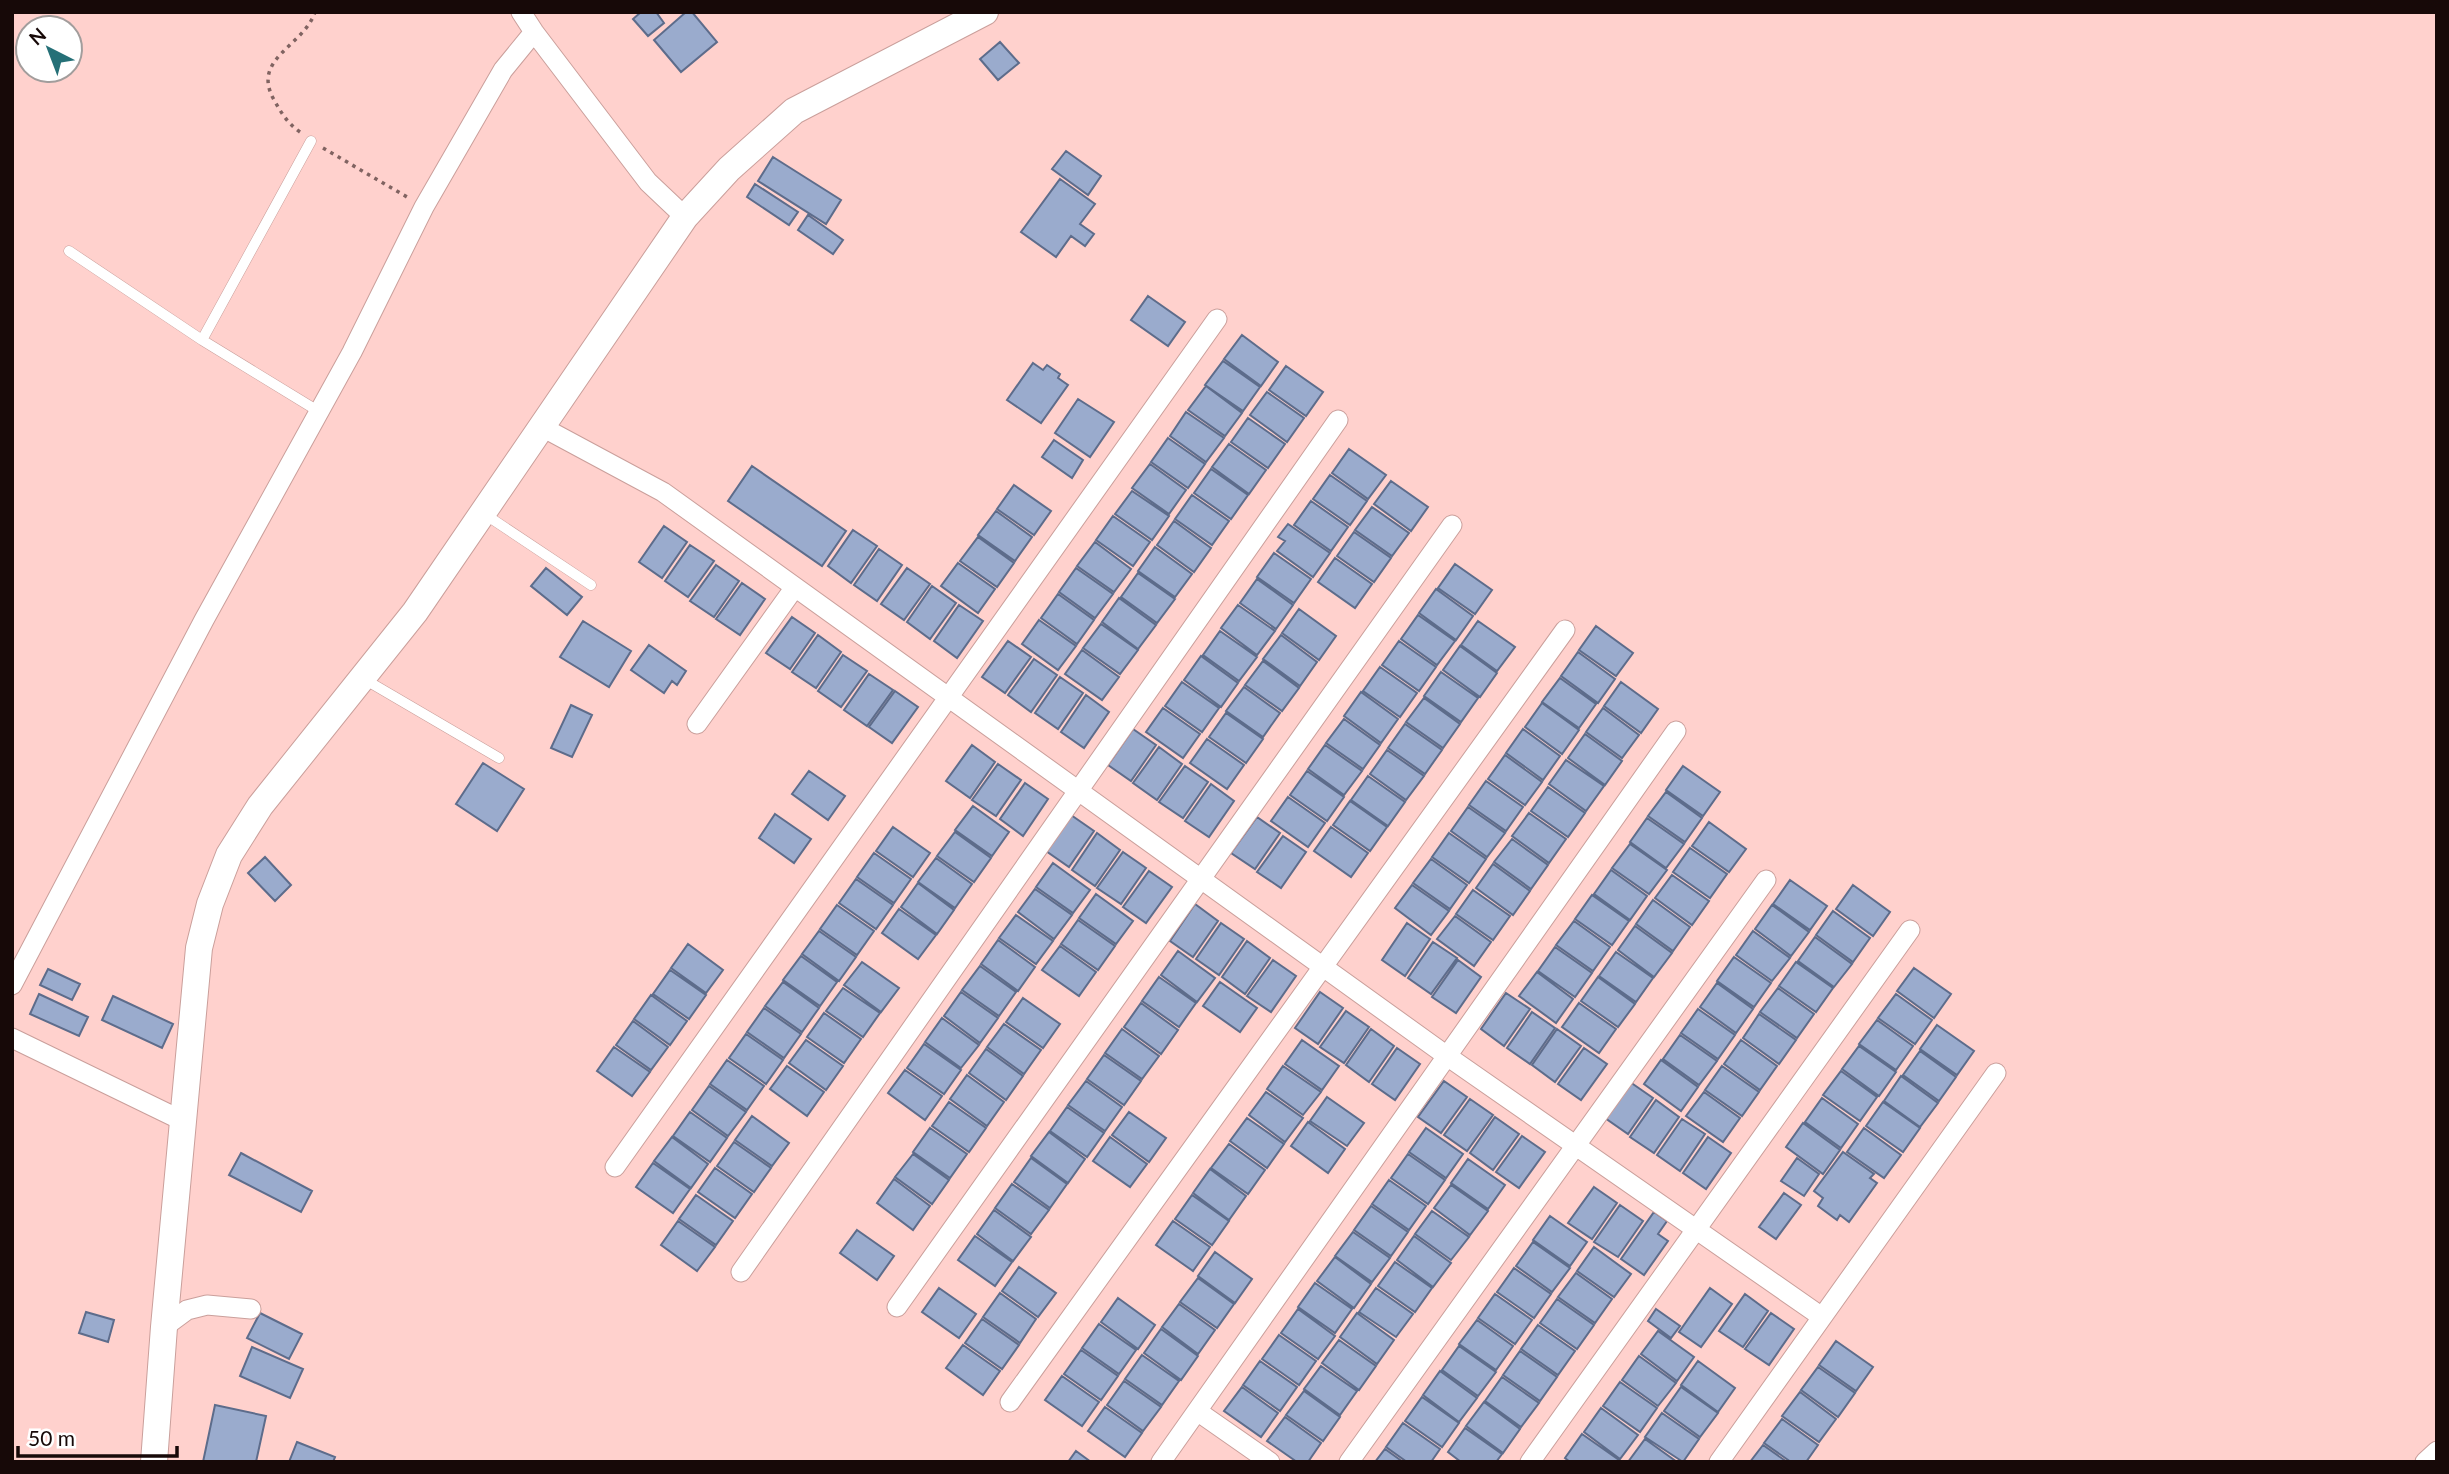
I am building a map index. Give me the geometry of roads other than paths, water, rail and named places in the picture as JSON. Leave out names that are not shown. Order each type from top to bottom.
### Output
[{"type":"main road","points":[[154,1462],[200,948],[210,904],[229,855],[260,806],[415,612],[685,217],[729,169],[794,111],[985,12]]},
{"type":"street","points":[[521,12],[648,182],[685,217]]},
{"type":"street","points":[[12,985],[204,620],[352,352],[424,207],[503,70],[534,32]]},
{"type":"street","points":[[615,1167],[1217,319]]},
{"type":"street","points":[[741,1272],[1338,419]]},
{"type":"street","points":[[542,427],[663,492],[1447,1056],[1822,1317]]},
{"type":"street","points":[[897,1307],[1452,525]]},
{"type":"street","points":[[698,724],[795,587]]},
{"type":"street","points":[[1010,1402],[1565,630]]},
{"type":"street","points":[[1161,1462],[1676,731]]},
{"type":"street","points":[[1349,1462],[1766,880]]},
{"type":"street","points":[[1530,1462],[1910,930]]},
{"type":"street","points":[[12,1038],[183,1121]]},
{"type":"street","points":[[1719,1462],[1996,1073]]},
{"type":"street","points":[[164,1327],[187,1310],[207,1305],[251,1309]]},
{"type":"street","points":[[1197,1411],[1270,1462]]},
{"type":"street","points":[[2425,1462],[2437,1451]]},
{"type":"lane","points":[[202,340],[311,141]]},
{"type":"lane","points":[[69,251],[202,340],[318,411]]},
{"type":"lane","points":[[483,513],[592,585]]},
{"type":"lane","points":[[363,678],[499,758]]}]
